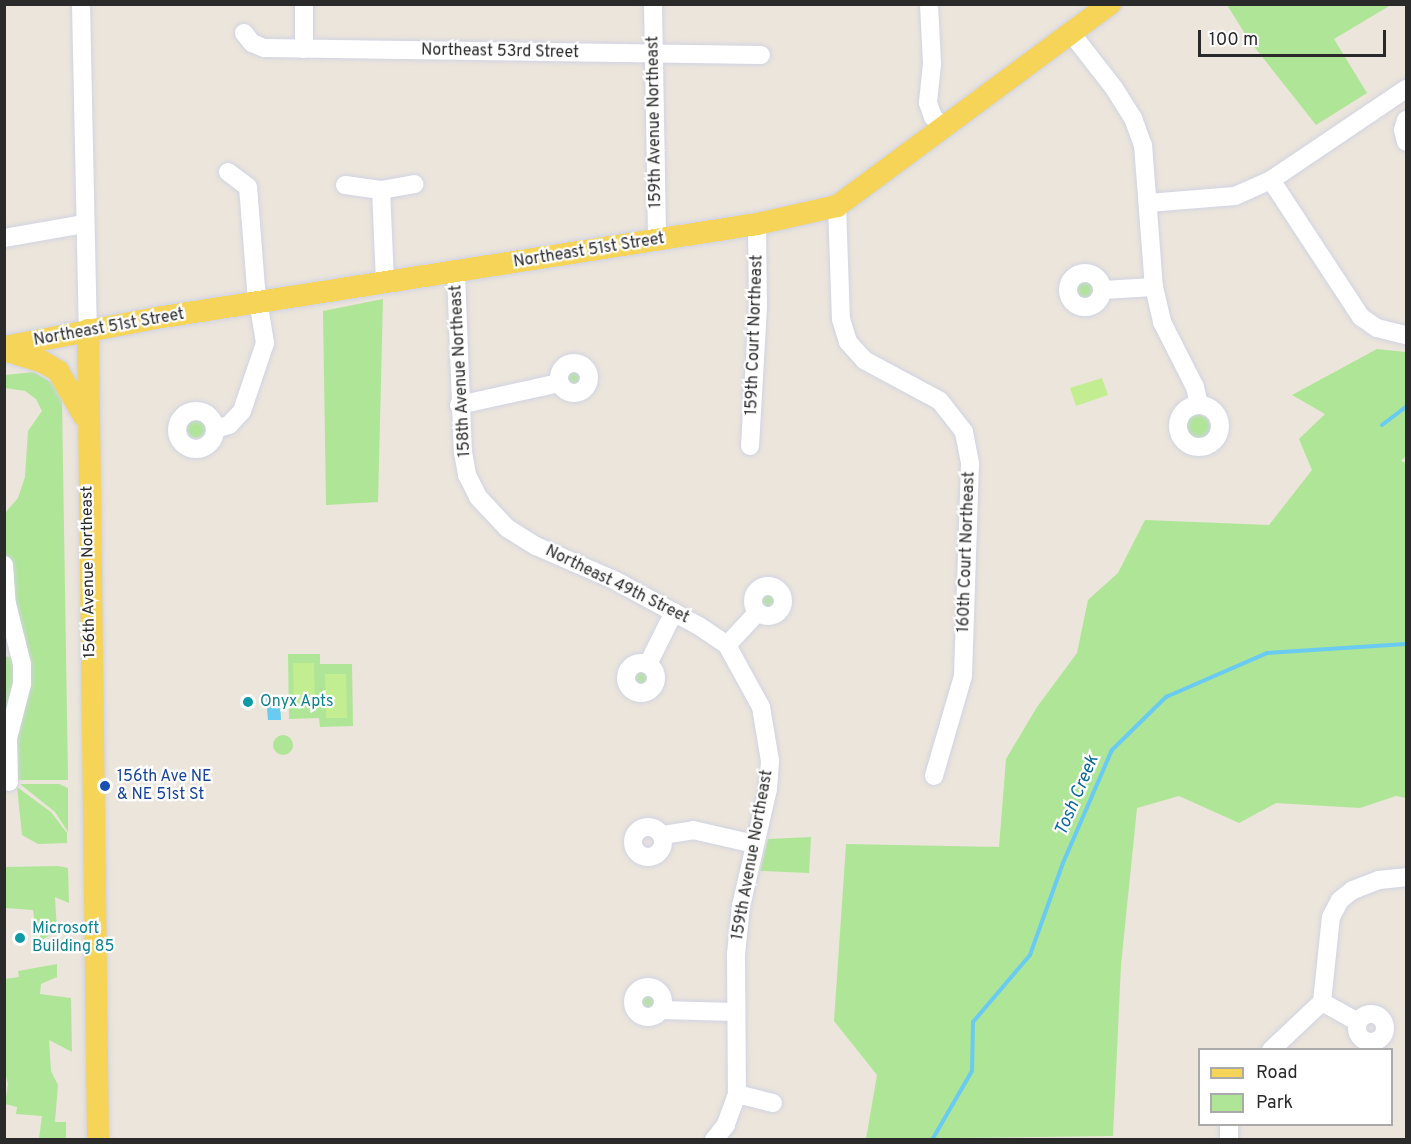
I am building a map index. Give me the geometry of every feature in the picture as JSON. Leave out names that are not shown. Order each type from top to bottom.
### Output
[{"type":"main road","name":"Northeast 51st Street","points":[[4,349],[88,330],[756,224],[837,206],[1110,4]]},
{"type":"main road","name":"156th Avenue Northeast","points":[[88,330],[87,423],[98,1140]]},
{"type":"main road","points":[[4,349],[41,361],[58,371],[72,389],[87,423]]},
{"type":"street","name":"156th Avenue Northeast","points":[[81,4],[83,224],[88,330]]},
{"type":"street","points":[[304,4],[304,49]]},
{"type":"street","name":"159th Avenue Northeast","points":[[653,4],[657,240]]},
{"type":"street","points":[[929,4],[932,64],[928,103],[933,117],[944,129]]},
{"type":"street","name":"Northeast 53rd Street","points":[[244,33],[252,43],[264,48],[761,55]]},
{"type":"street","points":[[1072,34],[1133,118],[1143,144],[1154,287],[1162,322],[1196,387],[1199,405]]},
{"type":"street","points":[[1148,203],[1235,196],[1271,180],[1403,98]]},
{"type":"street","points":[[1407,120],[1403,130],[1407,142]]},
{"type":"street","points":[[215,429],[236,419],[253,382],[265,343],[258,303],[248,187],[228,172]]},
{"type":"street","points":[[1271,180],[1361,316],[1377,328],[1404,335]]},
{"type":"street","points":[[345,185],[381,190],[414,184]]},
{"type":"street","points":[[381,190],[385,283]]},
{"type":"street","name":"160th Court Northeast","points":[[837,206],[841,319],[848,342],[864,360],[940,401],[964,432],[970,464],[963,676],[934,776]]},
{"type":"street","points":[[4,238],[83,224]]},
{"type":"street","name":"159th Court Northeast","points":[[750,446],[758,307],[756,224]]},
{"type":"street","name":"158th Avenue Northeast","points":[[456,273],[459,405],[467,475],[478,497],[507,528]]},
{"type":"street","points":[[1103,290],[1154,287]]},
{"type":"street","points":[[459,405],[559,383]]},
{"type":"street","name":"Northeast 49th Street","points":[[507,528],[536,546],[674,612],[727,645]]},
{"type":"street","points":[[4,565],[7,604],[22,664],[22,684],[8,738],[9,782]]},
{"type":"street","points":[[648,664],[674,612]]},
{"type":"street","points":[[727,645],[757,612]]},
{"type":"street","name":"159th Avenue Northeast","points":[[714,1140],[726,1125],[737,1094],[736,1012],[741,906],[768,789],[768,740],[761,708],[727,645]]},
{"type":"street","points":[[663,835],[693,830],[754,844]]},
{"type":"street","points":[[1272,1048],[1322,1002],[1331,917],[1340,900],[1353,890],[1379,880],[1407,877]]},
{"type":"street","points":[[1322,1002],[1358,1022]]},
{"type":"street","points":[[661,1010],[736,1012]]},
{"type":"street","points":[[737,1094],[773,1103]]},
{"type":"green space","points":[[1227,5],[1391,5],[1334,39],[1367,93],[1316,125],[1249,40]]},
{"type":"green space","points":[[1085,279],[1093,282],[1096,290],[1093,298],[1085,301],[1077,298],[1074,290],[1077,282]]},
{"type":"green space","points":[[383,299],[378,502],[326,505],[323,311]]},
{"type":"green space","points":[[1377,349],[1406,352],[1406,456],[1401,461],[1406,463],[1406,798],[1396,796],[1360,808],[1276,803],[1239,823],[1179,796],[1137,808],[1121,965],[1113,1136],[866,1139],[877,1075],[834,1021],[846,844],[999,847],[1006,759],[1037,707],[1077,653],[1088,600],[1118,573],[1145,520],[1269,525],[1312,470],[1299,439],[1325,414],[1292,395]]},
{"type":"green space","points":[[570,368],[578,368],[583,373],[581,384],[570,386],[565,381],[565,373]]},
{"type":"green space","points":[[34,372],[54,384],[62,401],[68,780],[16,780],[14,740],[28,658],[5,558],[4,514],[18,498],[25,477],[28,431],[42,411],[36,399],[25,391],[5,388],[5,375]]},
{"type":"green space","points":[[1102,378],[1108,395],[1076,406],[1070,388]]},
{"type":"green space","points":[[1198,415],[1207,418],[1210,427],[1207,436],[1198,439],[1189,436],[1186,427],[1189,418]]},
{"type":"green space","points":[[192,420],[200,420],[205,425],[203,436],[192,438],[187,433],[187,425]]},
{"type":"green space","points":[[764,592],[772,592],[777,597],[775,608],[764,610],[759,605],[759,597]]},
{"type":"green space","points":[[288,654],[320,654],[320,664],[352,664],[353,726],[320,727],[319,718],[289,719]]},
{"type":"green space","points":[[5,656],[13,658],[14,682],[5,715]]},
{"type":"green space","points":[[293,663],[314,663],[315,707],[294,707]]},
{"type":"green space","points":[[641,669],[649,674],[650,678],[645,686],[641,687],[633,682],[632,678],[637,670]]},
{"type":"green space","points":[[325,674],[346,674],[347,718],[326,718]]},
{"type":"green space","points":[[283,735],[290,738],[293,745],[290,752],[283,755],[276,752],[273,745],[276,738]]},
{"type":"green space","points":[[20,784],[59,784],[68,788],[68,832],[55,812]]},
{"type":"green space","points":[[17,787],[51,812],[67,833],[67,843],[38,844],[22,835]]},
{"type":"green space","points":[[811,837],[809,873],[760,871],[768,839]]},
{"type":"green space","points":[[58,866],[68,868],[69,903],[55,897],[57,931],[37,943],[33,910],[5,908],[5,867]]},
{"type":"green space","points":[[57,964],[57,977],[41,984],[40,994],[71,998],[72,1052],[49,1040],[51,1071],[58,1085],[55,1122],[66,1122],[66,1139],[39,1139],[42,1116],[16,1114],[17,1107],[5,1104],[8,1084],[4,1069],[5,979],[19,977],[18,971]]},
{"type":"green space","points":[[647,991],[654,994],[657,1001],[654,1008],[647,1011],[640,1008],[637,1001],[640,994]]},
{"type":"water","points":[[266,697],[280,697],[281,720],[268,720]]},
{"type":"waterway","points":[[1382,425],[1406,407]]},
{"type":"waterway","name":"Tosh Creek","points":[[932,1140],[972,1071],[973,1022],[1030,955],[1063,863],[1112,750],[1166,697],[1267,653],[1406,644]]},
{"type":"place","name":"Onyx Apts","points":[[248,702]]},
{"type":"place","name":"156th Ave NE & NE 51st St","points":[[105,786]]},
{"type":"place","name":"Microsoft Building 85","points":[[20,938]]}]
